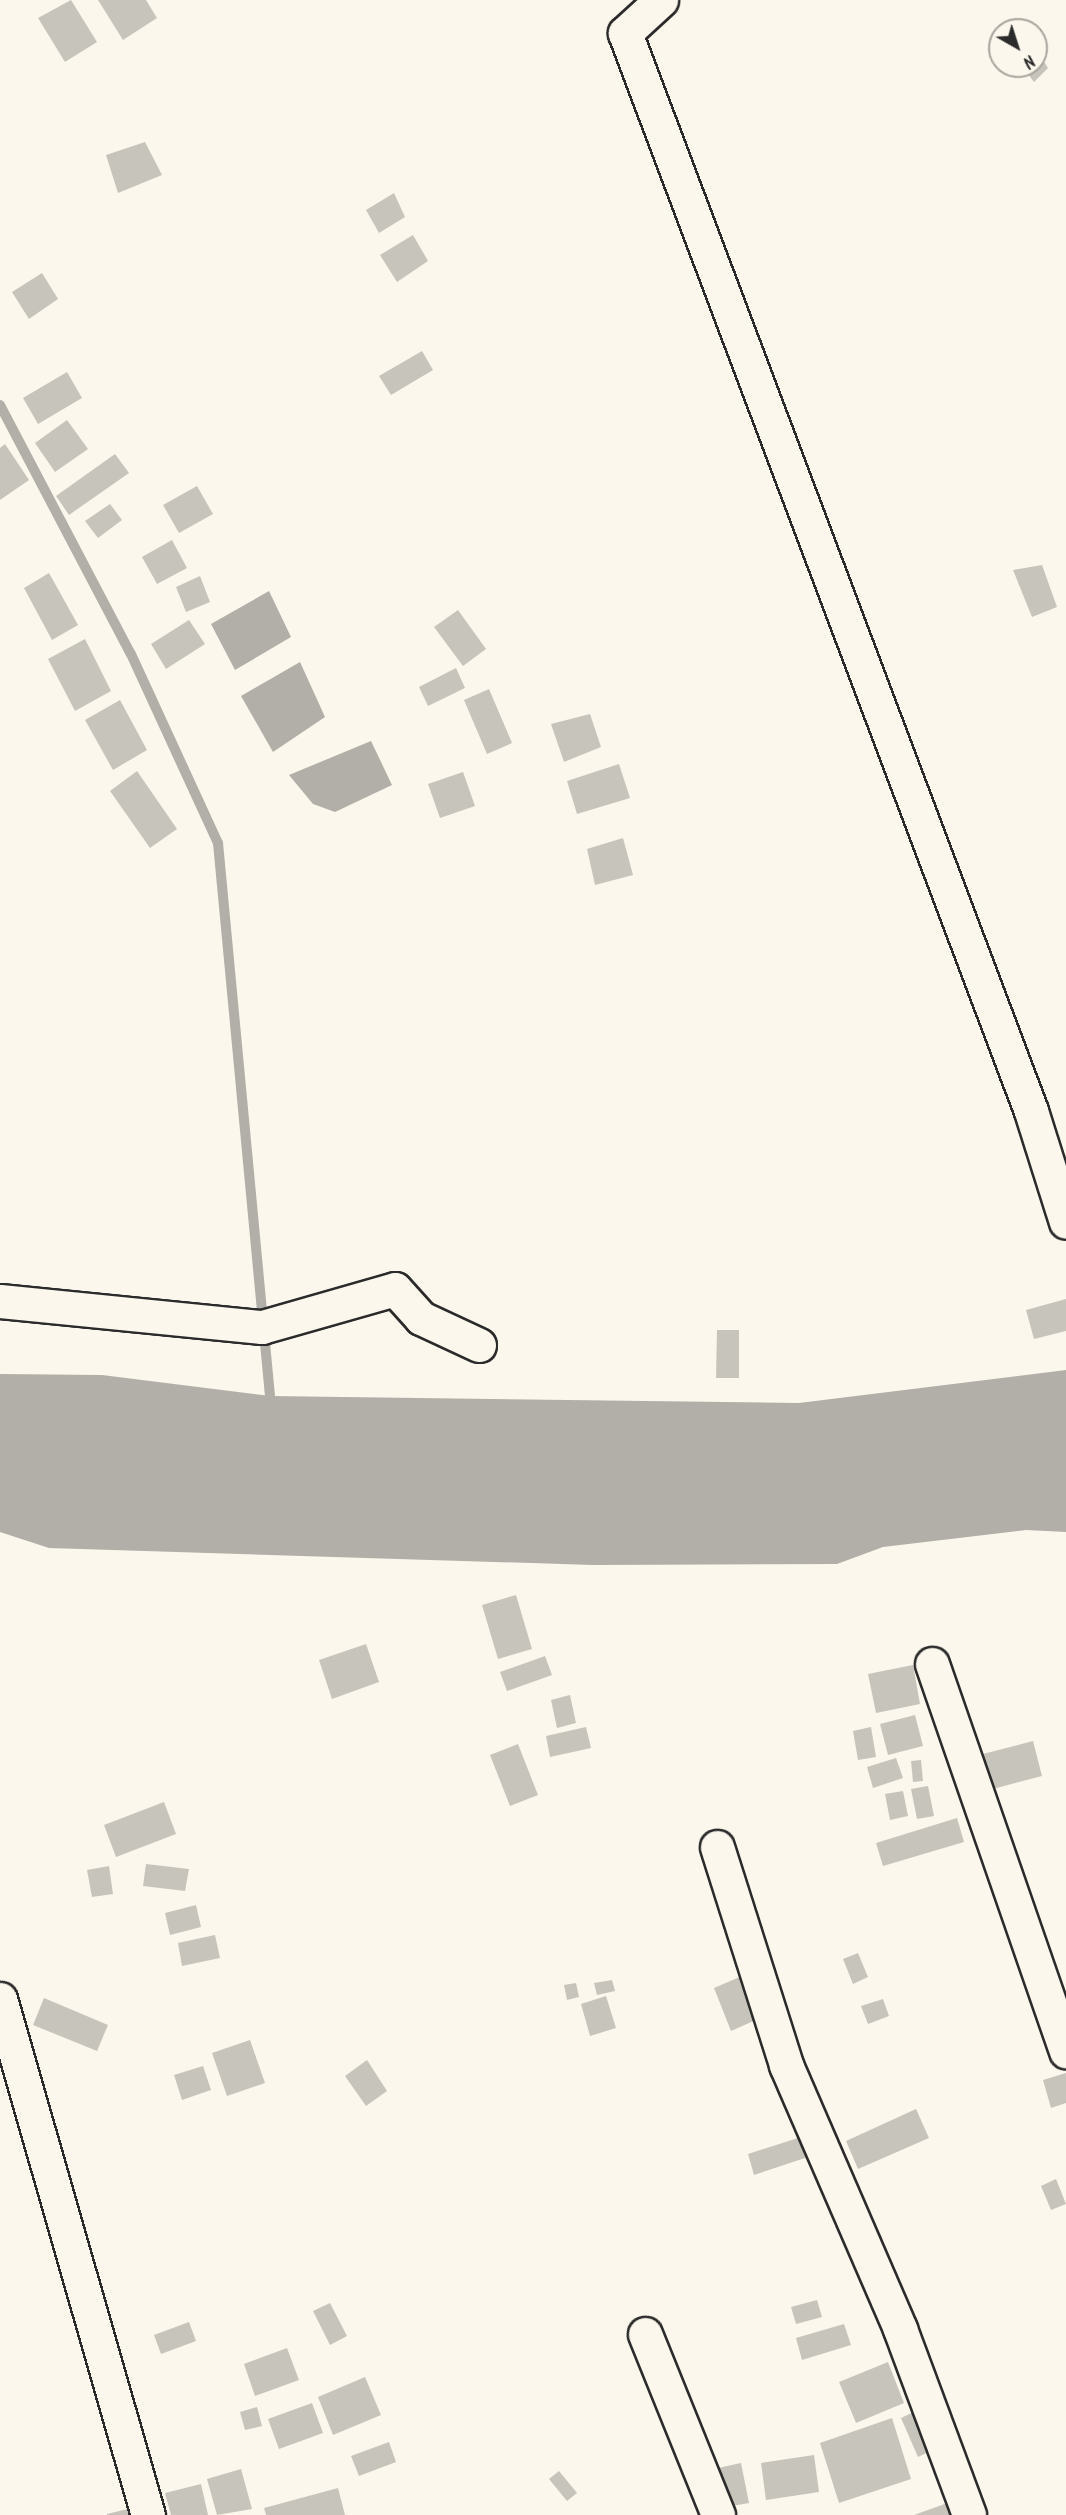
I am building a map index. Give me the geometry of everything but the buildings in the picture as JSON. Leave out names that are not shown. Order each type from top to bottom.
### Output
[{"type":"street","points":[[661,0],[625,33],[1031,1111],[1066,1222]]},
{"type":"street","points":[[0,1301],[262,1327],[395,1289],[421,1318],[479,1345]]},
{"type":"street","points":[[932,1664],[1066,2052]]},
{"type":"street","points":[[717,1847],[786,2064],[900,2329],[969,2515]]},
{"type":"street","points":[[0,1999],[148,2515]]},
{"type":"street","points":[[645,2334],[718,2515]]},
{"type":"shaded area","points":[[269,591],[291,637],[235,670],[211,624]]},
{"type":"shaded area","points":[[300,662],[325,717],[273,752],[241,696]]},
{"type":"shaded area","points":[[371,741],[392,785],[335,812],[313,804],[289,775]]},
{"type":"shaded area","points":[[1066,1370],[1066,1532],[1026,1530],[883,1547],[837,1564],[593,1565],[49,1548],[0,1532],[0,1374],[102,1375],[270,1396],[799,1403]]},
{"type":"waterway","points":[[0,405],[131,654],[218,843],[270,1396]]}]
